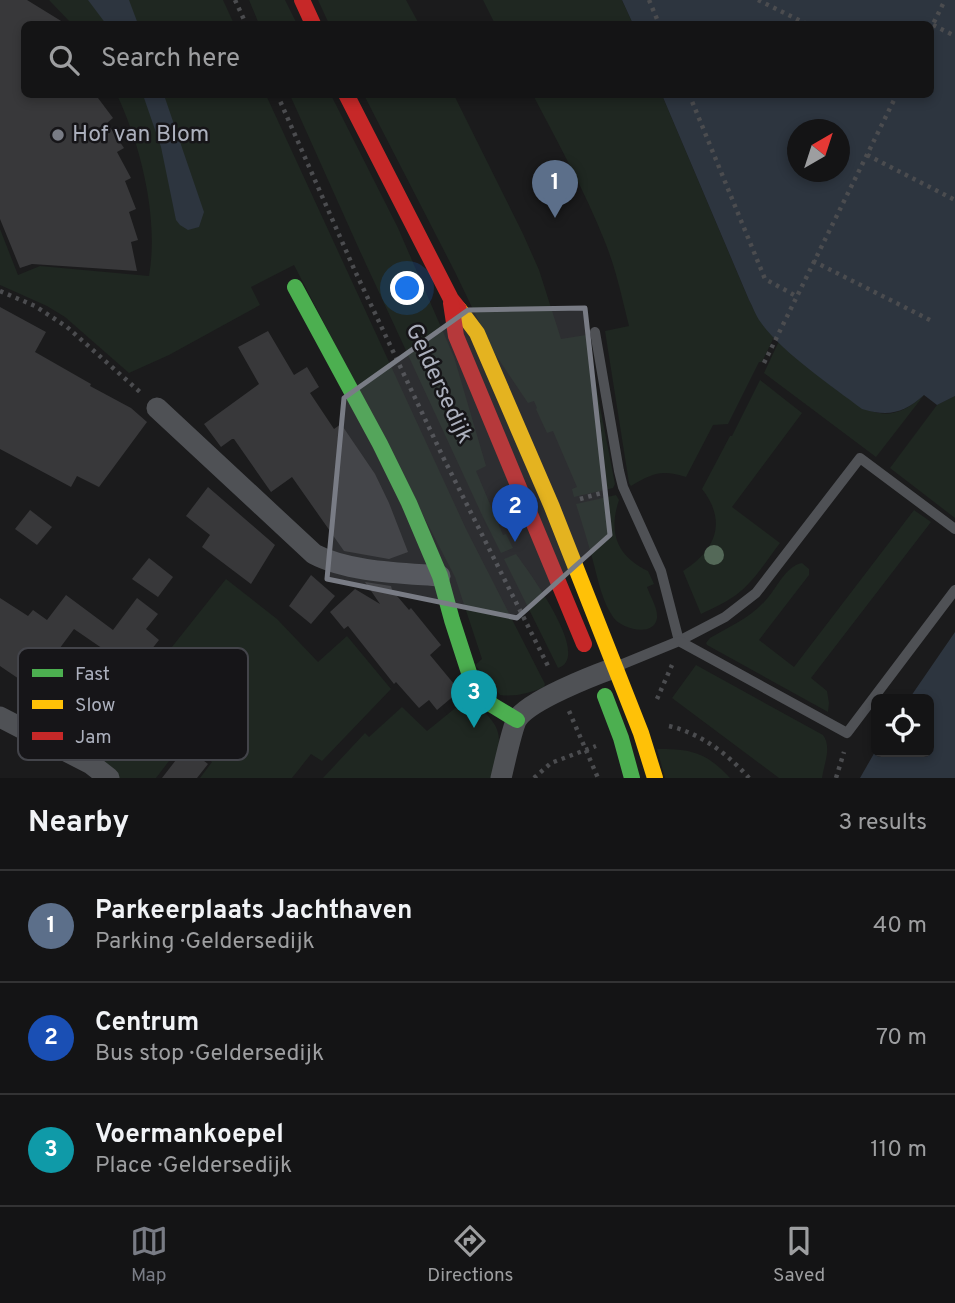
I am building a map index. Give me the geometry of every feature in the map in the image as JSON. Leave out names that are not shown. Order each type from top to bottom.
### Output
[{"type":"main road","points":[[302,0],[312,21]]},
{"type":"main road","name":"Geldersedijk","points":[[348,98],[451,299],[477,333],[552,507],[606,671]]},
{"type":"main road","points":[[295,287],[409,503],[440,576],[473,685],[492,705],[517,720]]},
{"type":"main road","name":"Geldersedijk","points":[[451,299],[456,336],[606,671]]},
{"type":"main road","points":[[606,671],[632,778]]},
{"type":"main road","points":[[606,671],[641,733],[655,778]]},
{"type":"street","points":[[157,408],[314,554],[344,565],[440,576]]},
{"type":"street","points":[[501,778],[517,720],[528,709],[560,691],[606,671]]},
{"type":"street","points":[[0,717],[18,726]]},
{"type":"street","points":[[83,760],[109,778]]},
{"type":"lane","points":[[595,332],[621,479],[661,571],[679,641],[847,733],[955,590]]},
{"type":"lane","points":[[606,671],[679,641],[725,617],[756,593],[860,458],[955,529]]},
{"type":"path","points":[[235,0],[245,21]]},
{"type":"path","points":[[649,0],[659,21]]},
{"type":"path","points":[[758,0],[801,21]]},
{"type":"path","points":[[934,23],[945,0]]},
{"type":"path","points":[[934,28],[955,36]]},
{"type":"path","name":"Geldersedijk","points":[[279,98],[355,271],[560,691],[598,778]]},
{"type":"path","points":[[690,98],[765,279],[796,296]]},
{"type":"path","points":[[764,363],[895,98]]},
{"type":"path","points":[[867,155],[955,200]]},
{"type":"path","points":[[813,261],[930,320]]},
{"type":"path","points":[[0,291],[35,306],[67,327],[157,408]]},
{"type":"path","points":[[660,726],[671,726],[699,737],[738,766],[749,778]]},
{"type":"path","points":[[836,778],[847,733]]},
{"type":"path","points":[[534,778],[551,763],[586,750]]},
{"type":"highlighted area","points":[[585,308],[610,535],[517,618],[327,579],[344,398],[468,310]]},
{"type":"shaded area","points":[[49,0],[223,0],[233,21],[69,21]]},
{"type":"shaded area","points":[[88,0],[129,0],[137,21],[104,21]]},
{"type":"shaded area","points":[[249,0],[285,0],[296,21],[258,21]]},
{"type":"shaded area","points":[[318,0],[406,0],[417,21],[328,21]]},
{"type":"shaded area","points":[[483,0],[622,0],[632,21],[494,21]]},
{"type":"shaded area","points":[[622,0],[955,0],[955,396],[937,405],[924,395],[910,406],[896,412],[880,413],[862,409],[807,368],[768,332],[759,320],[663,98],[934,98],[934,21],[632,21]]},
{"type":"shaded area","points":[[118,98],[267,98],[466,529],[545,684],[544,687],[523,694],[500,695],[475,665],[482,659],[455,577],[294,265],[251,287],[260,305],[169,355],[129,373],[65,317],[0,285],[0,229],[18,275],[40,266],[149,276],[152,230],[150,207],[140,159]]},
{"type":"shaded area","points":[[144,98],[165,98],[204,212],[199,227],[188,230],[176,220],[161,147]]},
{"type":"shaded area","points":[[291,98],[333,98],[398,228],[454,357],[486,466],[476,471],[503,535],[506,534],[513,548],[501,553]]},
{"type":"shaded area","points":[[366,98],[455,98],[539,270],[561,339],[586,335],[615,484],[613,488],[574,497],[572,489],[577,487],[553,431],[547,433],[534,401],[528,403],[493,351]]},
{"type":"shaded area","points":[[535,98],[663,98],[749,300],[759,319],[774,337],[728,424],[713,425],[686,477],[664,473],[651,475],[631,486],[629,483],[605,331],[629,326],[612,263],[571,167]]},
{"type":"shaded area","points":[[779,341],[833,387],[867,409],[888,414],[911,405],[924,395],[876,457],[764,373]]},
{"type":"shaded area","points":[[760,380],[802,413],[732,507],[780,543],[742,590],[701,614],[683,571],[703,554],[714,535],[714,513],[702,489]]},
{"type":"shaded area","points":[[955,396],[955,518],[890,468],[937,405]]},
{"type":"shaded area","points":[[616,495],[619,500],[615,523],[618,542],[629,558],[648,571],[654,584],[647,587],[657,618],[655,624],[644,630],[623,625],[609,611],[576,504]]},
{"type":"shaded area","points":[[914,510],[931,522],[811,678],[827,691],[828,712],[707,645],[710,638],[759,607],[786,573],[802,563],[809,569],[809,575],[759,640],[794,667]]},
{"type":"shaded area","points":[[516,554],[555,613],[563,632],[568,648],[567,661],[558,668],[504,559]]},
{"type":"shaded area","points":[[226,579],[277,619],[318,662],[347,636],[391,689],[322,761],[311,754],[292,778],[200,778],[212,762],[209,760],[248,760],[248,648],[171,648]]},
{"type":"shaded area","points":[[955,632],[955,778],[860,778],[872,757],[934,757],[934,694],[912,694]]},
{"type":"shaded area","points":[[696,665],[823,735],[827,750],[822,778],[779,778],[672,698]]},
{"type":"shaded area","points":[[469,697],[489,717],[498,732],[498,750],[491,778],[323,778],[365,733],[369,737],[402,707],[427,731]]},
{"type":"shaded area","points":[[657,749],[689,751],[705,757],[730,778],[665,778]]},
{"type":"shaded area","points":[[96,760],[170,760],[156,778],[119,778]]},
{"type":"building","name":"Hof van Blom","points":[[0,0],[27,0],[61,21],[21,21],[21,98],[98,98],[113,118],[107,123],[124,148],[117,152],[131,178],[125,181],[136,209],[129,212],[138,240],[131,242],[137,271],[32,264],[20,268],[0,219]]},
{"type":"building","points":[[0,307],[46,332],[35,352],[131,408],[147,422],[99,487],[77,476],[71,487],[0,449]]},
{"type":"building","points":[[268,331],[294,375],[307,367],[319,387],[310,393],[334,429],[341,424],[375,474],[408,552],[389,559],[344,551],[292,477],[271,492],[234,439],[221,447],[204,424],[259,384],[238,347]]},
{"type":"building","points":[[208,487],[275,545],[251,584],[202,547],[210,535],[186,516]]},
{"type":"building","points":[[30,510],[52,527],[37,545],[15,529]]},
{"type":"building","points":[[149,558],[173,577],[158,597],[132,579]]},
{"type":"building","points":[[311,575],[335,596],[311,624],[289,606]]},
{"type":"building","points":[[365,582],[391,586],[441,645],[430,655],[454,684],[456,694],[437,710],[429,700],[419,708],[396,682],[394,684],[348,626],[344,629],[330,612],[355,589],[380,604]]},
{"type":"building","points":[[66,595],[113,630],[137,598],[158,614],[146,629],[159,640],[153,648],[102,648],[74,629],[60,648],[18,648],[18,678],[0,666],[0,598],[28,616],[33,610],[47,620]]},
{"type":"building","points":[[176,760],[203,760],[208,764],[197,778],[162,778]]},
{"type":"traffic: fast","points":[[295,287],[409,503],[440,576],[473,685],[492,705],[517,720]]},
{"type":"traffic: fast","points":[[605,696],[632,778]]},
{"type":"traffic: slow","points":[[459,309],[477,333],[552,507],[641,733],[655,778]]},
{"type":"traffic: jam","points":[[302,0],[312,21]]},
{"type":"traffic: jam","points":[[348,98],[451,299],[459,309]]},
{"type":"traffic: jam","points":[[451,303],[456,336],[584,644]]},
{"type":"place","name":"Hof van Blom","points":[[58,135]]},
{"type":"place","name":"Parkeerplaats Jachthaven","points":[[555,218]]},
{"type":"place","name":"Centrum","points":[[515,542]]},
{"type":"place","name":"Voermankoepel","points":[[474,728]]}]
